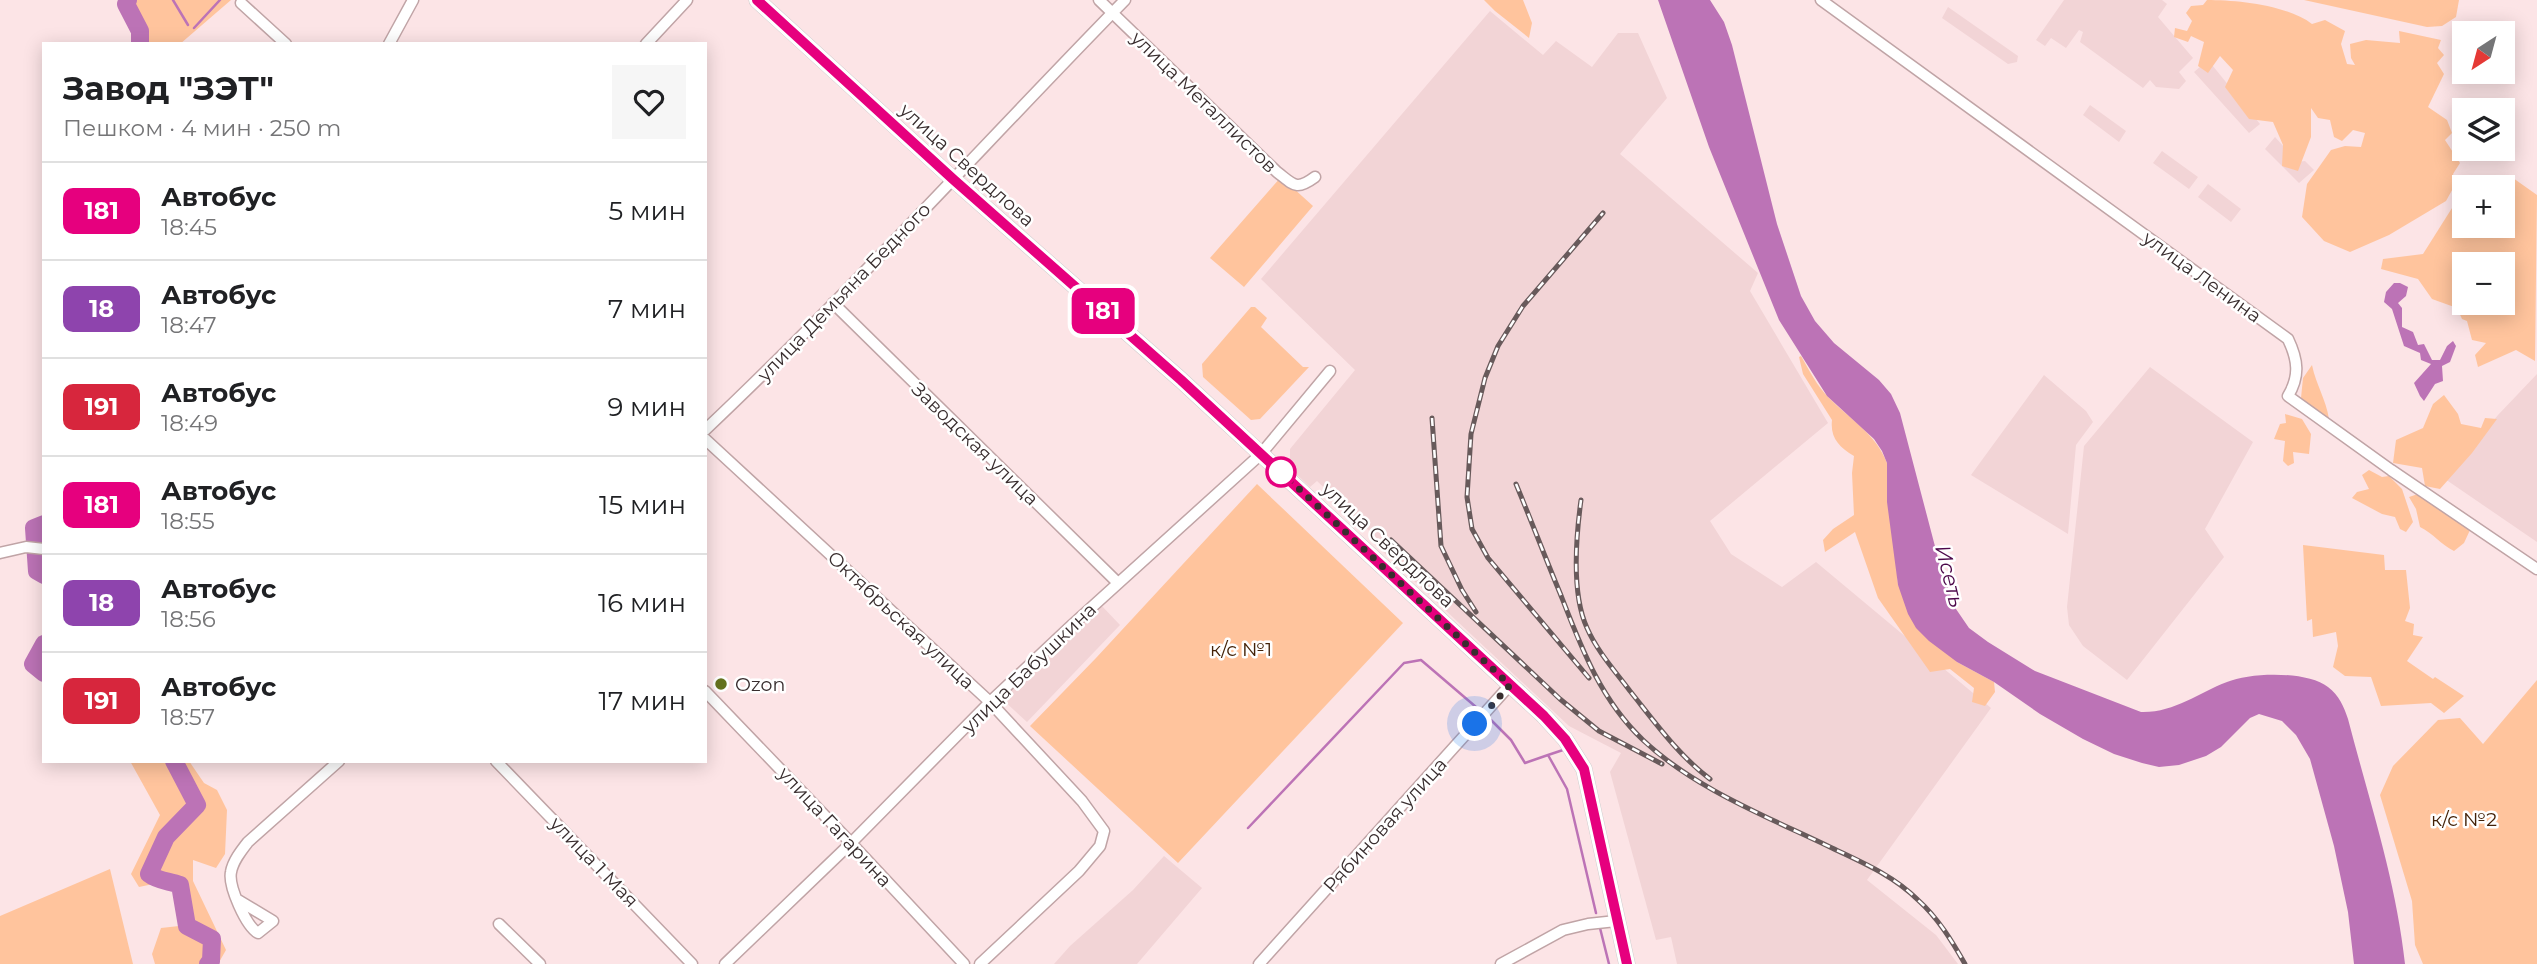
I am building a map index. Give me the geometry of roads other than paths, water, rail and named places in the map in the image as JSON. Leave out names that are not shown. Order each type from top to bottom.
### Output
[{"type":"main road","name":"улица Свердлова","points":[[757,0],[954,180],[1181,380],[1565,739],[1584,769],[1627,964]]},
{"type":"street","points":[[390,42],[413,0]]},
{"type":"street","points":[[648,42],[687,0]]},
{"type":"street","name":"улица Металлистов","points":[[1099,0],[1277,172],[1298,187],[1315,177]]},
{"type":"street","name":"улица Демьяна Бедного","points":[[707,428],[954,180],[1125,0]]},
{"type":"street","name":"улица Ленина","points":[[1821,0],[1837,5],[2288,339],[2298,369],[2294,387],[2288,396],[2390,470],[2537,569]]},
{"type":"street","points":[[241,2],[284,42]]},
{"type":"street","name":"Заводская улица","points":[[833,303],[1118,583]]},
{"type":"street","name":"улица Бабушкина","points":[[725,964],[990,702],[1261,454],[1330,371]]},
{"type":"street","name":"Октябрьская улица","points":[[707,441],[990,702],[1082,802],[1104,831],[1100,846],[1079,871],[980,964]]},
{"type":"street","points":[[0,553],[26,547],[42,548]]},
{"type":"street","name":"Рябиновая улица","points":[[1259,964],[1510,685]]},
{"type":"street","name":"улица Гагарина","points":[[707,693],[964,964]]},
{"type":"street","points":[[238,900],[232,888],[230,873],[242,850],[337,763]]},
{"type":"street","name":"улица 1 Мая","points":[[498,763],[692,964]]},
{"type":"street","points":[[1501,964],[1563,930],[1616,921]]},
{"type":"street","points":[[499,924],[540,964]]},
{"type":"waterway","points":[[128,0],[126,4],[140,31],[140,42]]},
{"type":"waterway","points":[[173,0],[188,25]]},
{"type":"waterway","points":[[194,28],[220,0]]},
{"type":"waterway","points":[[42,525],[34,528],[37,571],[42,574]]},
{"type":"waterway","points":[[42,648],[33,664],[42,671]]},
{"type":"waterway","points":[[1248,828],[1404,663],[1421,660],[1476,707]]},
{"type":"waterway","points":[[1491,720],[1511,740],[1525,763],[1548,755]]},
{"type":"waterway","points":[[1563,750],[1548,755],[1567,789],[1596,913]]},
{"type":"waterway","points":[[175,763],[197,805],[166,837],[149,874],[180,885],[187,926],[212,939],[211,961],[208,964]]},
{"type":"waterway","points":[[1600,928],[1609,964]]},
{"type":"railway","points":[[1589,678],[1488,558],[1472,529],[1467,497],[1471,434],[1485,378],[1498,346],[1523,306],[1603,213]]},
{"type":"railway","points":[[1432,418],[1441,546],[1476,612]]},
{"type":"railway","points":[[1516,484],[1584,652],[1603,690],[1628,724],[1663,757],[1709,788],[1866,864],[1899,884],[1932,914],[1965,964]]},
{"type":"railway","points":[[1581,500],[1576,548],[1577,582],[1587,628],[1607,661],[1657,726],[1677,749],[1710,779]]},
{"type":"railway","points":[[1391,540],[1560,699],[1599,731],[1662,764]]},
{"type":"place","name":"Ozon","points":[[721,684]]},
{"type":"water label","name":"Исеть","points":[[1950,576]]},
{"type":"park label","name":"к/с №1","points":[[1241,649]]},
{"type":"park label","name":"к/с №2","points":[[2464,819]]}]
